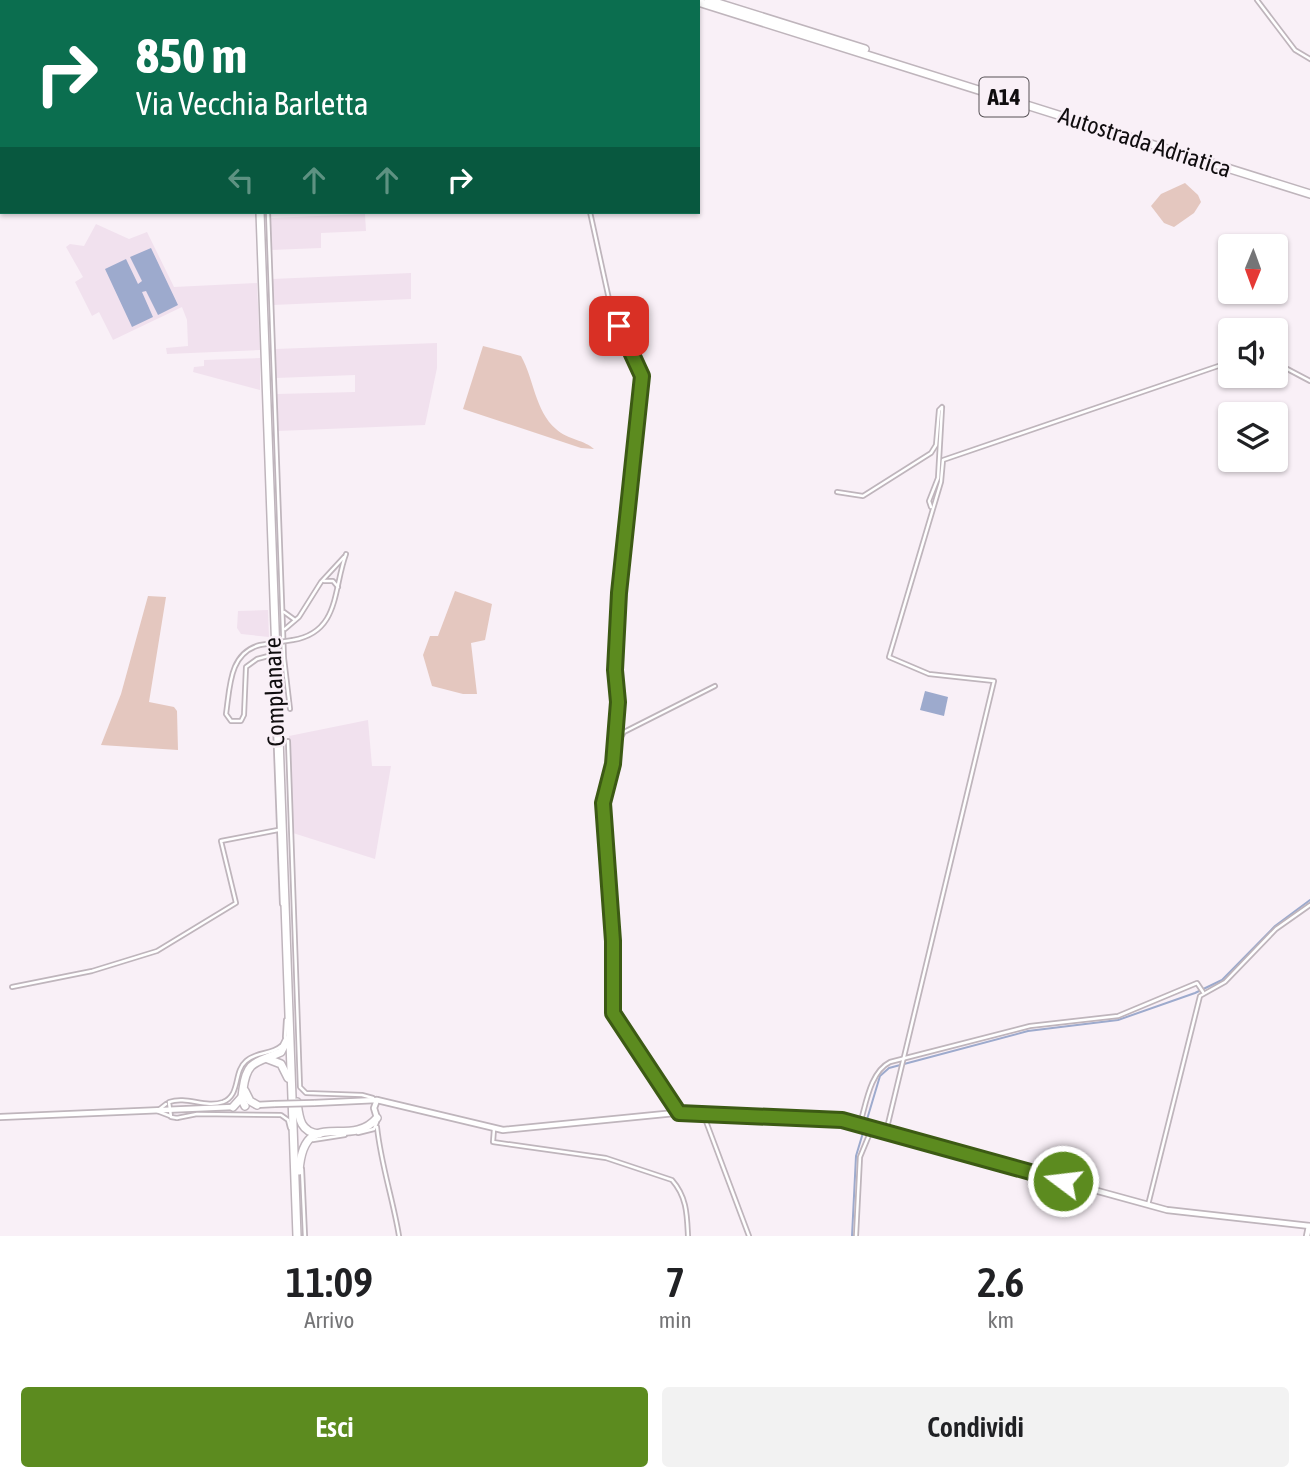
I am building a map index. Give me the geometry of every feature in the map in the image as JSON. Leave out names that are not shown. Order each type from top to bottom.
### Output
[{"type":"highway","name":"Autostrada Adriatica","points":[[708,0],[1310,191]]},
{"type":"highway","name":"Autostrada Adriatica","points":[[700,3],[1310,191]]},
{"type":"highway","points":[[262,214],[299,1236]]},
{"type":"highway","points":[[262,214],[299,1171],[299,1236]]},
{"type":"highway","points":[[244,1100],[247,1070],[264,1058],[281,1052],[286,1046],[289,1012]]},
{"type":"highway","points":[[264,1058],[281,1064],[292,1091]]},
{"type":"highway","points":[[244,1100],[257,1105]]},
{"type":"highway","points":[[233,1107],[244,1100]]},
{"type":"highway","points":[[296,1102],[301,1124],[307,1131],[319,1134],[361,1128],[377,1119]]},
{"type":"highway","points":[[299,1171],[302,1146],[319,1134]]},
{"type":"street","points":[[1257,0],[1295,50],[1310,59]]},
{"type":"street","name":"Complanare","points":[[262,214],[287,702],[290,709]]},
{"type":"street","name":"Complanare","points":[[169,1102],[210,1104],[226,1101],[234,1093],[239,1069],[246,1061],[274,1052],[284,1041],[262,214]]},
{"type":"street","points":[[590,214],[612,313],[642,376],[622,563],[615,683],[618,702],[603,821],[613,941],[613,1013],[679,1113]]},
{"type":"street","points":[[886,1132],[993,681],[929,674],[890,659],[931,507],[939,490],[944,459],[1218,366]]},
{"type":"street","points":[[1288,369],[1310,381]]},
{"type":"street","points":[[837,492],[863,496],[930,453],[936,445],[941,407],[938,482],[929,501],[931,507]]},
{"type":"street","points":[[272,655],[257,659],[246,667],[244,715],[240,721],[231,721],[226,714],[235,665],[246,650],[311,635],[325,624],[346,554],[295,620],[286,626],[284,634]]},
{"type":"street","points":[[332,569],[338,587]]},
{"type":"street","points":[[332,569],[338,575]]},
{"type":"street","points":[[321,583],[327,579],[338,587]]},
{"type":"street","points":[[282,609],[287,616],[295,620]]},
{"type":"street","points":[[283,622],[295,620]]},
{"type":"street","points":[[605,792],[613,779],[617,746],[624,732],[715,686]]},
{"type":"street","name":"Complanare","points":[[288,741],[300,1087],[306,1093],[362,1095],[377,1100]]},
{"type":"street","points":[[12,987],[92,971],[157,951],[236,904],[221,841],[278,830]]},
{"type":"street","points":[[1202,991],[1232,976],[1276,929],[1310,905]]},
{"type":"street","points":[[856,1236],[860,1157],[878,1073],[883,1066],[1030,1026],[1118,1016],[1198,983],[1202,991],[1148,1205]]},
{"type":"street","points":[[366,1100],[377,1108]]},
{"type":"street","points":[[377,1100],[382,1165],[392,1195],[399,1236]]},
{"type":"street","points":[[257,1105],[377,1100],[494,1129],[515,1130],[679,1113],[704,1116],[832,1118],[1167,1210],[1309,1226],[1307,1236]]},
{"type":"street","name":"Complanare","points":[[181,1107],[187,1101]]},
{"type":"street","points":[[169,1102],[167,1107],[171,1114]]},
{"type":"street","points":[[157,1111],[169,1102]]},
{"type":"street","points":[[377,1108],[387,1102]]},
{"type":"street","points":[[171,1114],[181,1107],[233,1107]]},
{"type":"street","points":[[0,1118],[157,1111],[177,1118],[197,1114],[281,1115],[286,1118],[290,1130],[299,1236]]},
{"type":"street","points":[[704,1116],[749,1236]]},
{"type":"street","points":[[299,1236],[302,1155],[306,1144],[317,1139],[371,1131],[377,1119]]},
{"type":"street","points":[[494,1129],[493,1142],[606,1158],[672,1180],[680,1188],[687,1208],[688,1236]]},
{"type":"shaded area","points":[[1185,183],[1198,195],[1201,202],[1194,213],[1174,227],[1164,223],[1151,206],[1161,194]]},
{"type":"shaded area","points":[[365,214],[366,231],[321,233],[321,248],[271,250],[270,218]]},
{"type":"shaded area","points":[[96,224],[129,239],[147,232],[174,287],[257,283],[260,350],[167,354],[166,348],[188,346],[187,320],[182,307],[113,340],[99,312],[92,316],[75,282],[83,277],[66,247],[70,244],[84,246]]},
{"type":"shaded area","points":[[411,273],[411,299],[273,305],[272,279]]},
{"type":"shaded area","points":[[437,343],[437,368],[425,425],[278,431],[277,394],[355,392],[355,375],[276,378],[275,349]]},
{"type":"shaded area","points":[[483,346],[521,356],[539,404],[549,422],[561,433],[594,449],[581,448],[463,409]]},
{"type":"shaded area","points":[[260,358],[260,390],[193,372],[194,367],[204,366],[204,360]]},
{"type":"shaded area","points":[[455,591],[492,604],[485,640],[471,643],[477,694],[463,694],[432,686],[423,655],[430,636],[438,636]]},
{"type":"shaded area","points":[[148,596],[166,597],[149,702],[174,707],[177,711],[178,750],[101,745],[121,694]]},
{"type":"shaded area","points":[[268,610],[269,637],[241,634],[237,628],[238,611]]},
{"type":"shaded area","points":[[368,720],[372,766],[391,766],[375,859],[293,833],[289,736]]},
{"type":"water","points":[[151,248],[178,305],[158,315],[146,291],[142,292],[153,317],[132,327],[105,269],[126,259],[138,284],[142,281],[130,257]]},
{"type":"water","points":[[925,691],[948,697],[944,716],[920,710]]},
{"type":"waterway","points":[[852,1236],[856,1156],[880,1076],[889,1068],[1028,1031],[1118,1020],[1195,993],[1222,980],[1275,926],[1310,900]]},
{"type":"route","points":[[619,326],[639,364],[642,392],[619,593],[615,670],[618,702],[613,764],[603,803],[613,941],[615,1019],[679,1113],[704,1116],[832,1118],[1063,1181]]}]
